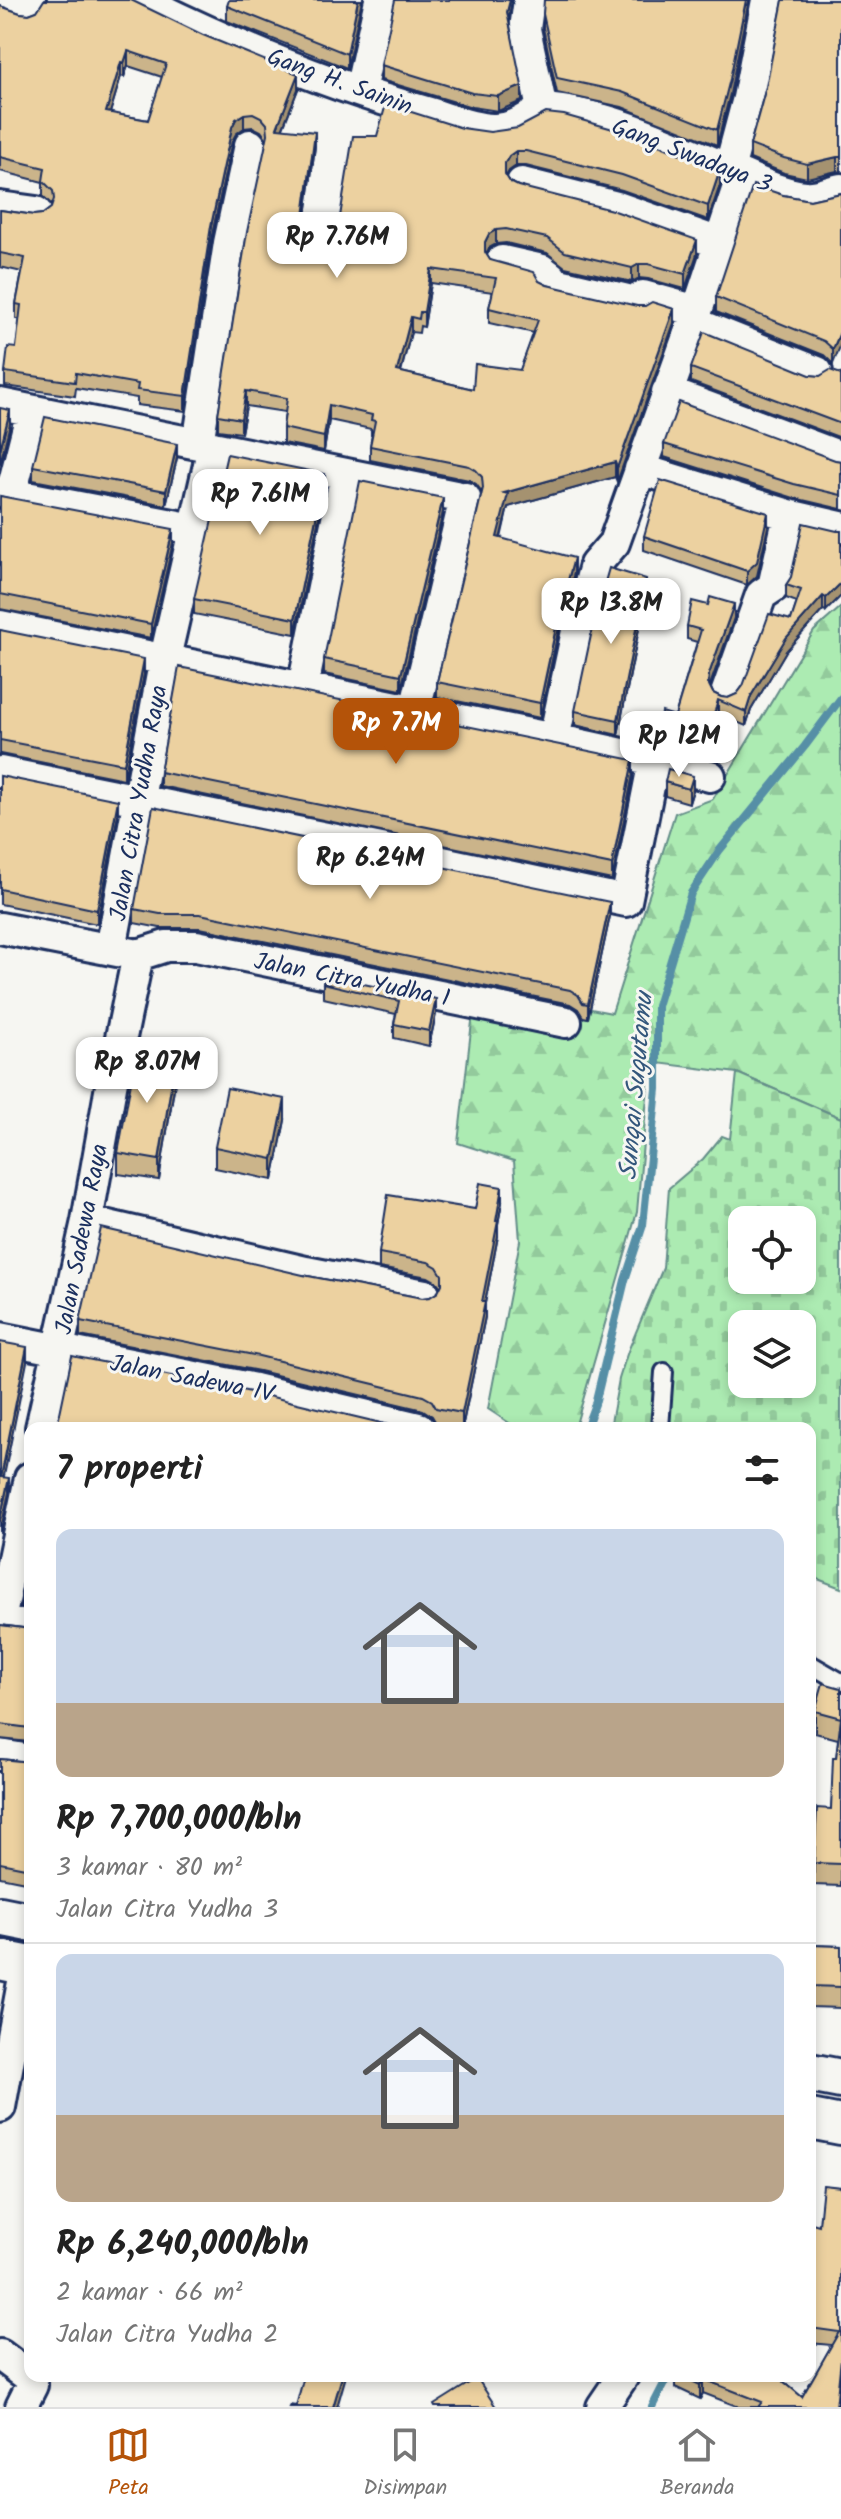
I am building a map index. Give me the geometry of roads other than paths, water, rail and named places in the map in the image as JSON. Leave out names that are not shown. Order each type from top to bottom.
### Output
[{"type":"street","points":[[0,2],[26,11],[30,0]]},
{"type":"street","name":"Gang H. Sainin","points":[[141,0],[209,33],[379,99],[492,129],[515,126],[542,109]]},
{"type":"street","points":[[360,91],[380,0]]},
{"type":"street","points":[[529,0],[525,29],[542,109]]},
{"type":"street","points":[[554,739],[595,565],[614,543],[719,243],[736,172],[767,0]]},
{"type":"street","name":"Gang Swadaya 3","points":[[542,109],[564,111],[665,141],[772,188],[809,197],[841,189]]},
{"type":"street","name":"Jalan Citra Yudha Raya","points":[[125,952],[138,802],[165,658],[194,529],[229,243],[250,145]]},
{"type":"street","points":[[522,183],[617,207],[719,243]]},
{"type":"street","points":[[0,207],[36,212]]},
{"type":"street","points":[[502,261],[542,270],[549,275],[551,282],[641,303],[643,296],[817,372]]},
{"type":"street","points":[[667,392],[841,457]]},
{"type":"street","points":[[0,404],[465,498],[415,710]]},
{"type":"street","points":[[32,411],[5,493],[194,529]]},
{"type":"street","points":[[640,469],[789,515],[841,527]]},
{"type":"street","points":[[303,687],[346,474]]},
{"type":"street","points":[[726,694],[761,595],[773,587],[789,515]]},
{"type":"street","points":[[0,626],[554,739],[710,776]]},
{"type":"street","points":[[0,772],[626,901],[654,761]]},
{"type":"street","points":[[0,928],[125,952]]},
{"type":"street","name":"Jalan Citra Yudha 1","points":[[125,952],[166,946],[196,946],[566,1022]]},
{"type":"street","name":"Jalan Sadewa Raya","points":[[42,1422],[87,1221],[111,1086],[125,952]]},
{"type":"street","points":[[87,1221],[306,1272],[425,1295]]},
{"type":"street","name":"Jalan Sadewa IV","points":[[0,1338],[255,1389],[394,1422]]},
{"type":"street","points":[[24,1508],[0,1620],[24,1626]]},
{"type":"street","points":[[0,1755],[24,1759]]},
{"type":"street","points":[[0,1916],[24,1921]]},
{"type":"street","points":[[0,2107],[20,2069],[19,1964]]},
{"type":"street","points":[[816,2074],[841,2079]]},
{"type":"street","points":[[816,2120],[841,2125]]},
{"type":"street","points":[[0,2355],[24,2373]]},
{"type":"street","points":[[21,2407],[31,2382]]},
{"type":"street","points":[[602,2407],[619,2382]]},
{"type":"lane","points":[[660,1422],[664,1372]]},
{"type":"lane","points":[[816,1667],[841,1682]]},
{"type":"waterway","name":"Sungai Sugutamu","points":[[588,1422],[625,1280],[643,1225],[657,1089],[657,1006],[691,893],[719,851],[841,698]]},
{"type":"waterway","name":"Sungai Sugutamu","points":[[652,2407],[665,2382]]}]
